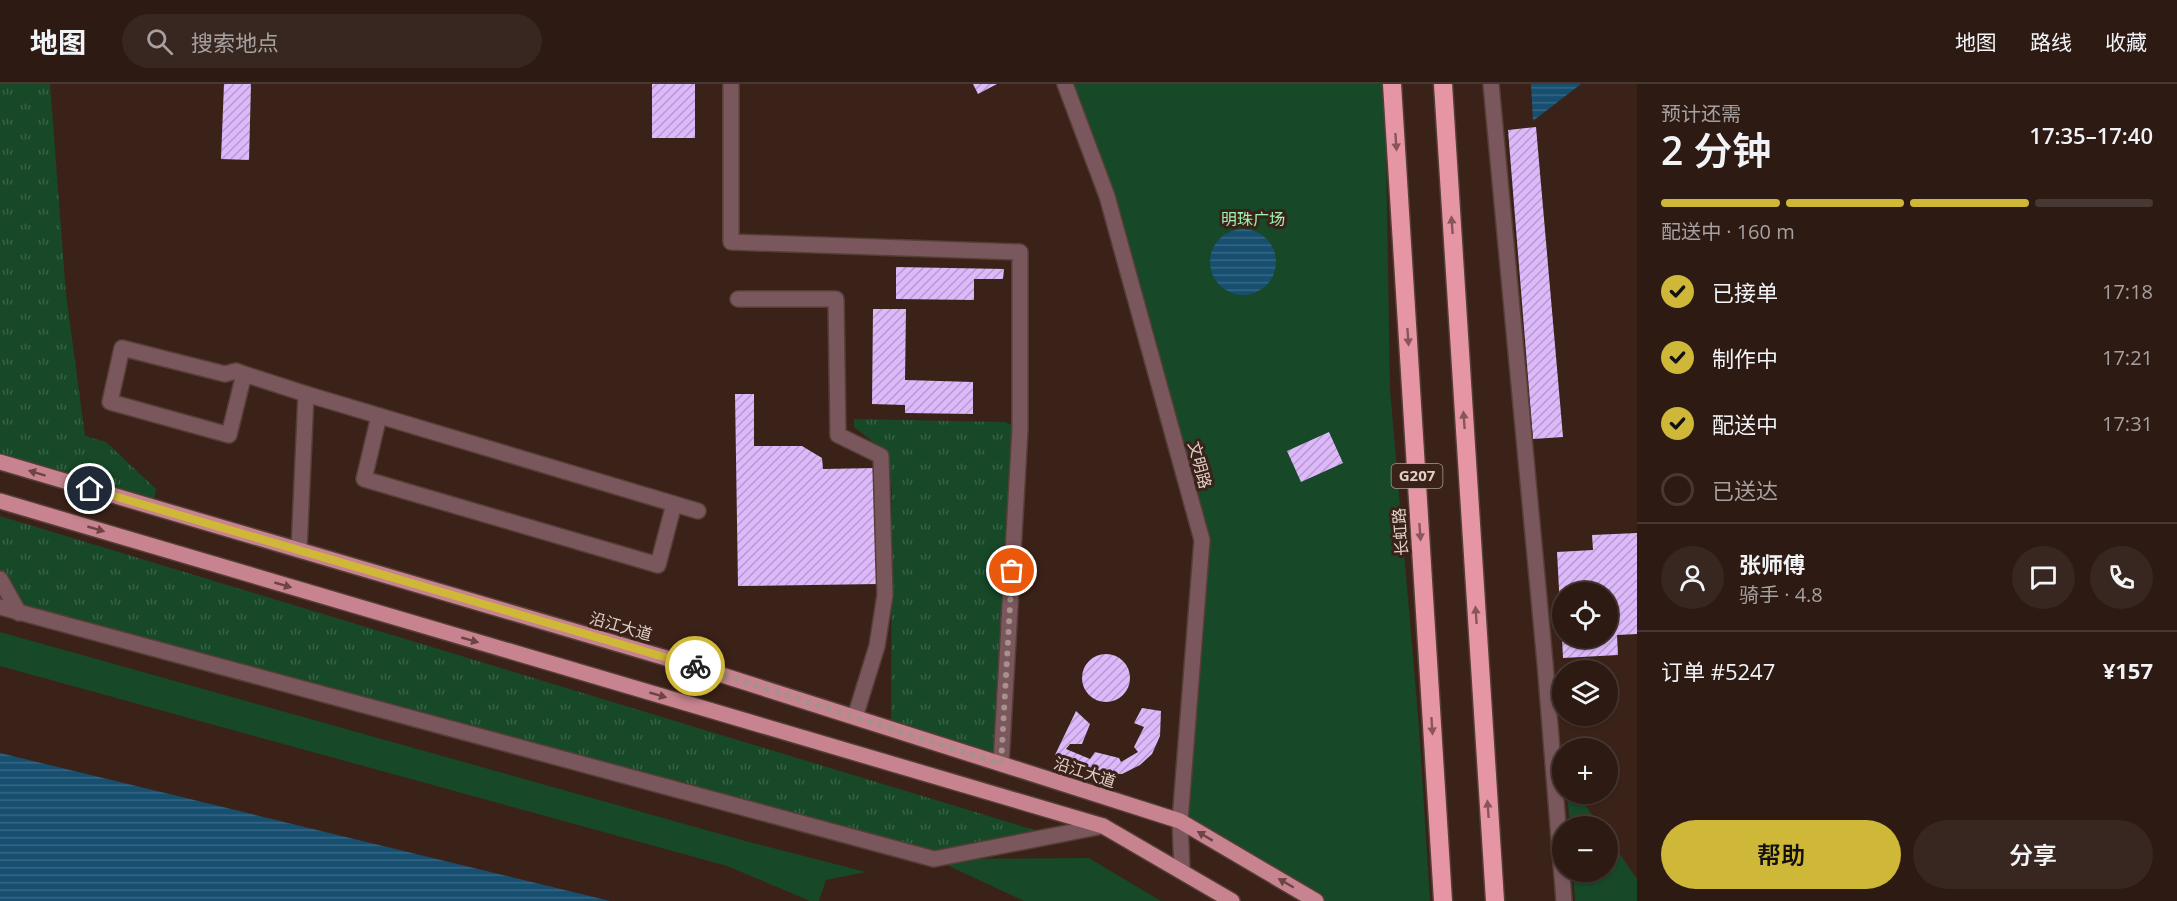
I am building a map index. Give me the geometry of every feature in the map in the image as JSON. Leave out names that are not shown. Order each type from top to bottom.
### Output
[{"type":"highway","name":"长虹路","points":[[1392,84],[1443,901]]},
{"type":"highway","name":"G207","points":[[1443,84],[1495,901]]},
{"type":"main road","name":"沿江大道","points":[[0,462],[700,668],[1180,821],[1316,901]]},
{"type":"main road","points":[[0,501],[1103,826],[1232,901]]},
{"type":"street","points":[[731,84],[731,242],[1020,252],[1020,429],[1001,764]]},
{"type":"street","name":"文明路","points":[[1065,84],[1107,196],[1202,540],[1180,821],[1182,870]]},
{"type":"street","points":[[1491,84],[1545,663],[1564,901]]},
{"type":"street","points":[[738,299],[836,299],[838,435],[881,456],[885,595],[877,646],[855,717]]},
{"type":"street","points":[[244,374],[229,435],[110,402],[122,348],[225,375],[236,372],[244,374],[698,512]]},
{"type":"street","points":[[299,550],[306,394]]},
{"type":"street","points":[[379,416],[364,479],[658,566],[674,504]]},
{"type":"street","points":[[0,579],[19,613]]},
{"type":"street","points":[[0,607],[934,859],[1103,826]]},
{"type":"green space","points":[[0,84],[50,84],[66,294],[85,436],[106,442],[156,489],[153,507],[0,462]]},
{"type":"green space","name":"明珠广场","points":[[1065,84],[1385,84],[1390,389],[1419,727],[1430,901],[1316,901],[1180,821],[1202,540],[1107,196]]},
{"type":"green space","points":[[854,419],[1005,422],[1020,429],[1001,764],[891,729],[892,488],[877,445],[854,427]]},
{"type":"green space","points":[[0,516],[1054,836],[934,859],[0,607]]},
{"type":"green space","points":[[0,632],[749,842],[866,872],[826,880],[819,901],[810,901],[727,866],[0,666]]},
{"type":"green space","points":[[1568,804],[1584,804],[1593,816],[1569,816]]},
{"type":"green space","points":[[1618,851],[1637,879],[1637,901],[1575,901],[1574,882],[1618,882]]},
{"type":"green space","points":[[1089,858],[1161,901],[1024,901],[934,859]]},
{"type":"water","points":[[1531,84],[1581,84],[1533,121]]},
{"type":"water","points":[[1243,229],[1255,232],[1266,239],[1273,250],[1276,262],[1273,274],[1266,285],[1255,292],[1243,295],[1231,292],[1220,285],[1213,274],[1210,262],[1213,250],[1220,239],[1231,232]]},
{"type":"water","points":[[0,753],[610,901],[0,901]]},
{"type":"building","points":[[224,84],[251,84],[249,160],[221,159]]},
{"type":"building","points":[[652,84],[695,84],[695,138],[652,138]]},
{"type":"building","points":[[973,84],[997,84],[978,94]]},
{"type":"building","points":[[1536,127],[1563,437],[1533,439],[1508,130]]},
{"type":"building","points":[[896,267],[1004,269],[1003,279],[974,279],[974,300],[896,299]]},
{"type":"building","points":[[873,309],[906,309],[905,380],[973,382],[973,414],[905,413],[905,405],[872,404]]},
{"type":"building","points":[[735,394],[754,394],[754,446],[802,446],[822,458],[823,469],[876,468],[878,584],[738,586]]},
{"type":"building","points":[[1329,432],[1343,463],[1301,482],[1287,451]]},
{"type":"building","points":[[1637,533],[1637,634],[1618,635],[1618,582],[1559,582],[1557,552],[1593,550],[1592,535]]},
{"type":"building","points":[[1562,648],[1618,648],[1618,655],[1563,658]]},
{"type":"building","points":[[1101,654],[1111,654],[1123,661],[1130,673],[1130,683],[1123,695],[1111,702],[1101,702],[1086,691],[1082,683],[1082,673],[1093,658]]},
{"type":"building","points":[[1142,708],[1161,711],[1160,736],[1152,754],[1140,765],[1122,774],[1109,774],[1055,755],[1076,711],[1090,724],[1082,744],[1070,744],[1066,749],[1090,759],[1095,752],[1119,758],[1121,762],[1138,752],[1134,747],[1144,727],[1134,723]]},
{"type":"way so far","points":[[695,666],[1001,764],[1012,571]]},
{"type":"route","points":[[90,489],[695,666]]}]
